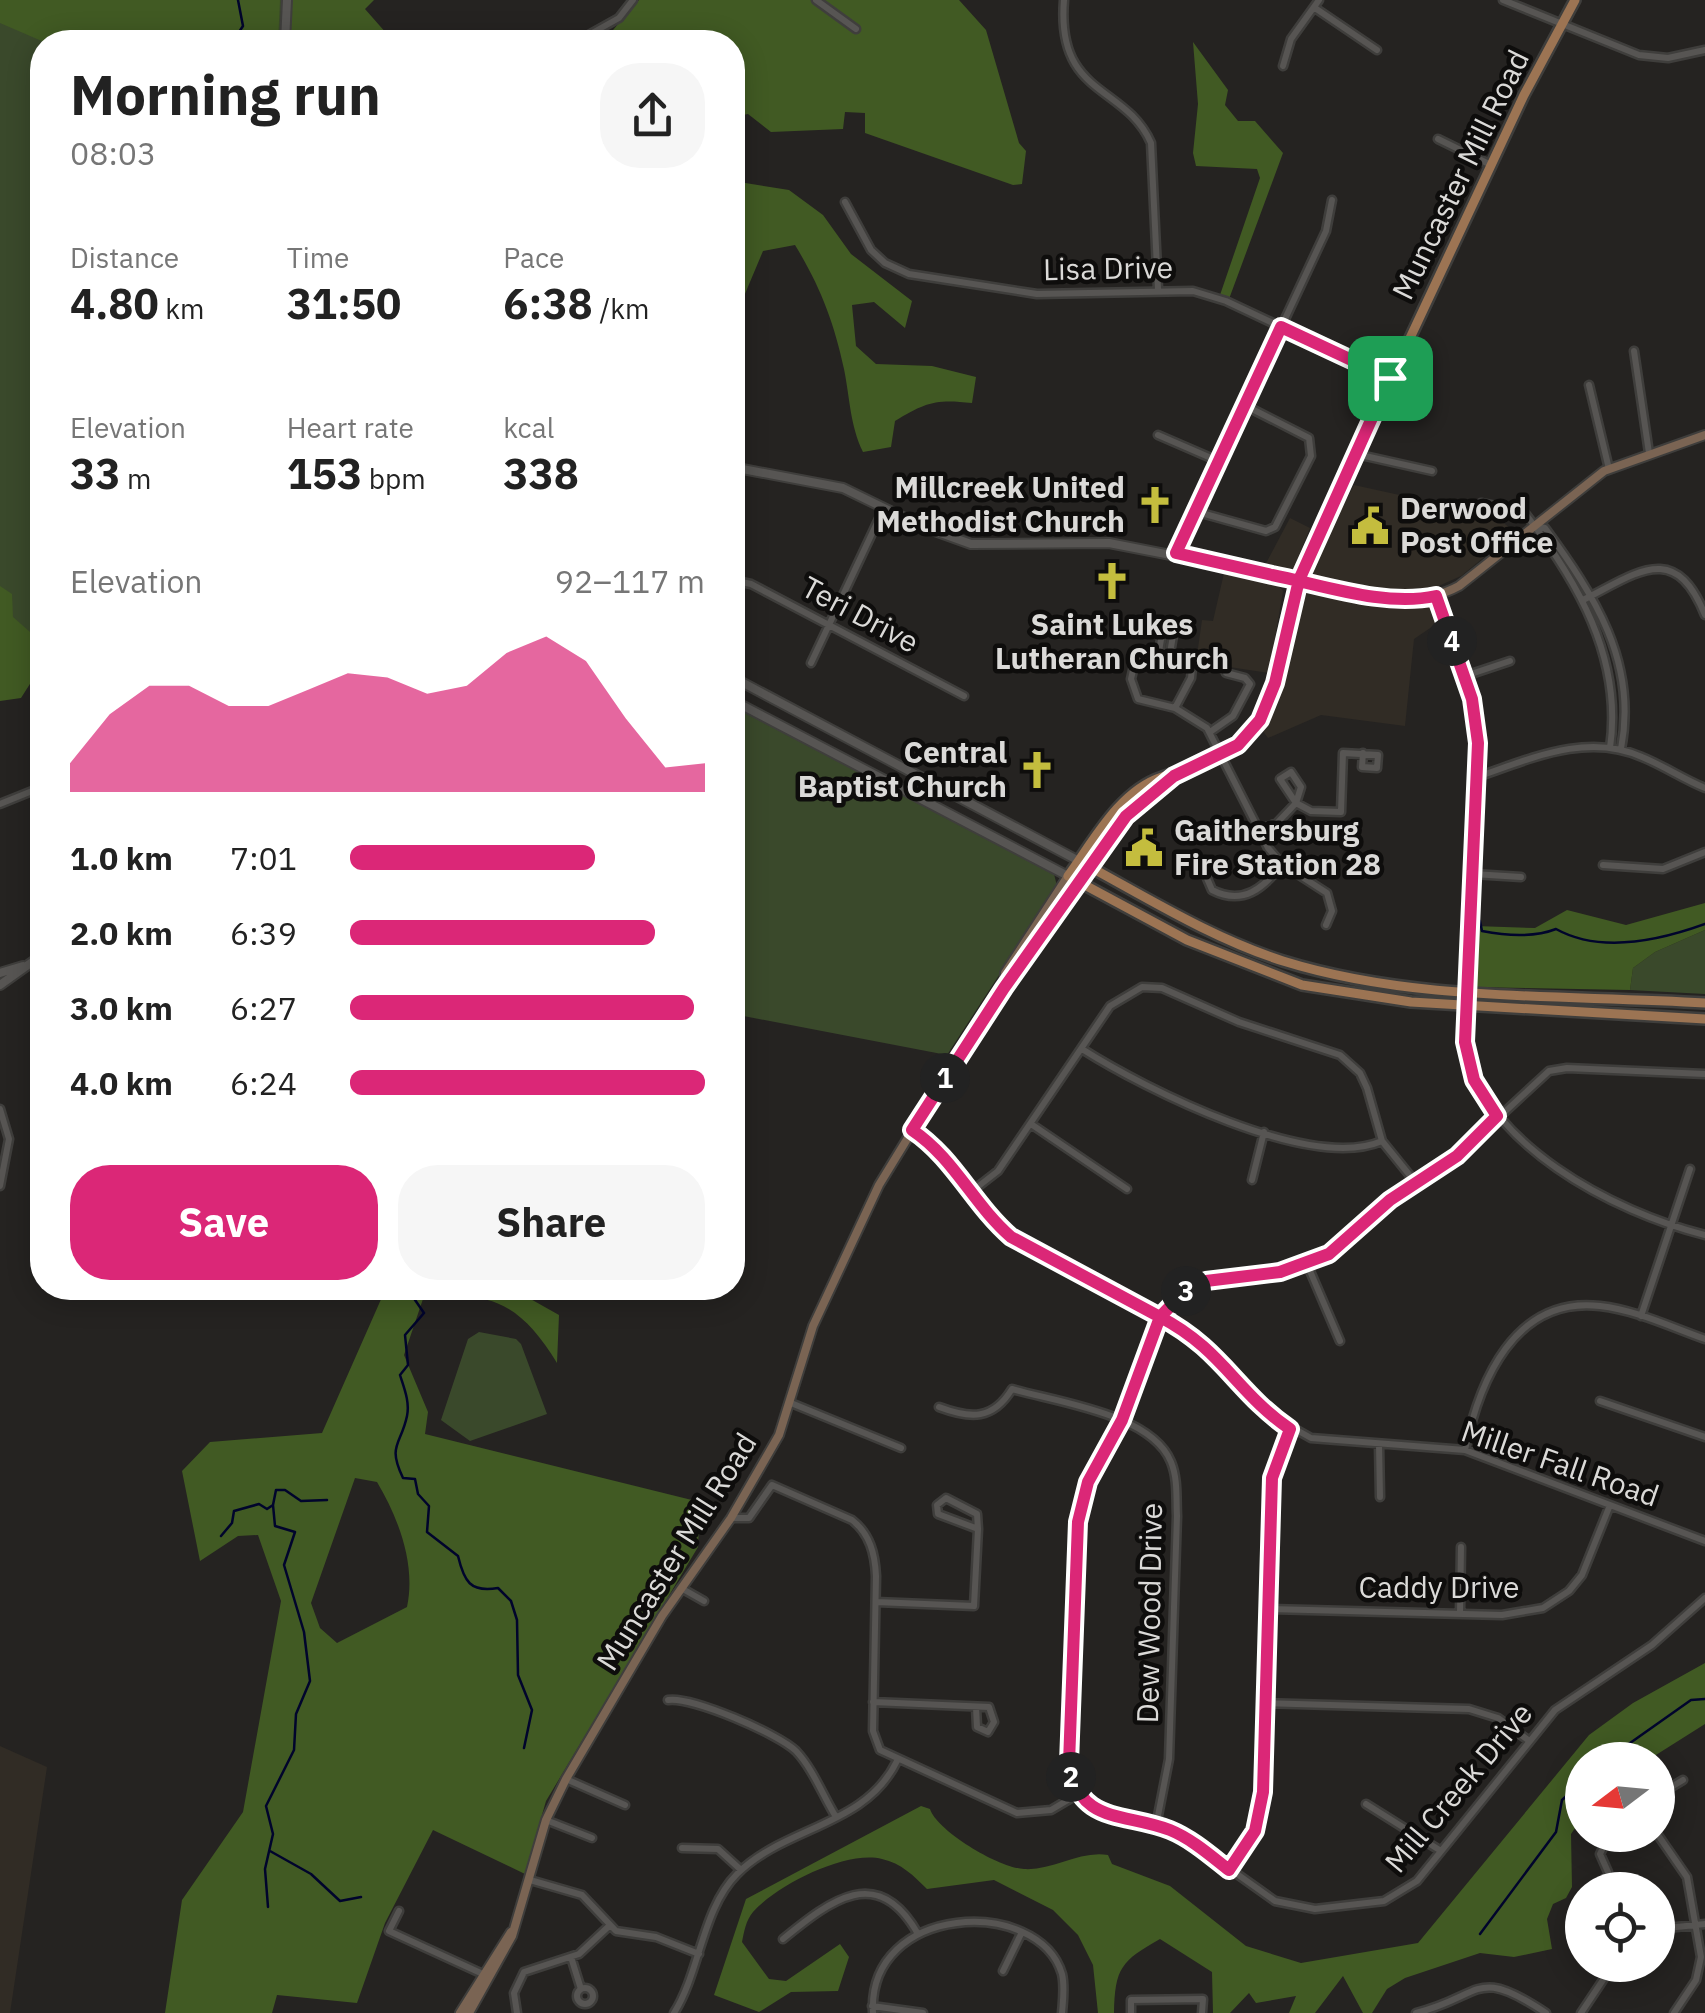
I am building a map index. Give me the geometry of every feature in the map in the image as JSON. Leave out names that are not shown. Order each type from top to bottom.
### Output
[{"type":"main road","name":"Muncaster Mill Road","points":[[1073,878],[1090,867],[1126,816],[1174,776],[1222,755],[1248,736],[1268,705],[1299,580],[1390,378],[1574,0]]},
{"type":"main road","points":[[1299,580],[1406,599],[1436,596],[1459,586],[1608,469],[1705,435]]},
{"type":"main road","name":"Muncaster Mill Road","points":[[470,2013],[511,1932],[546,1820],[566,1779],[681,1588],[758,1476],[791,1402],[804,1351],[823,1304],[912,1130],[1073,878],[1079,861],[1132,796],[1162,777],[1174,776]]},
{"type":"main road","points":[[1079,861],[1187,920],[1280,960],[1366,981],[1468,991],[1705,1003]]},
{"type":"main road","points":[[1073,878],[1148,921],[1271,976],[1359,996],[1705,1019]]},
{"type":"main road","name":"Muncaster Mill Road","points":[[460,2013],[511,1932]]},
{"type":"street","points":[[286,30],[288,0]]},
{"type":"street","points":[[598,30],[619,18],[632,0]]},
{"type":"street","points":[[816,0],[856,29]]},
{"type":"street","points":[[1064,0],[1064,32],[1077,66],[1096,90],[1141,125],[1151,143],[1158,289]]},
{"type":"street","points":[[1503,0],[1655,58],[1705,50]]},
{"type":"street","points":[[1283,66],[1290,39],[1318,4],[1377,50]]},
{"type":"street","points":[[1438,139],[1491,165]]},
{"type":"street","points":[[1176,553],[1326,232],[1332,200]]},
{"type":"street","name":"Lisa Drive","points":[[845,202],[871,250],[885,263],[909,274],[1036,294],[1158,289],[1211,295],[1390,378]]},
{"type":"street","points":[[1634,351],[1649,453]]},
{"type":"street","points":[[1589,385],[1608,469]]},
{"type":"street","points":[[1194,512],[1266,531],[1275,527],[1311,456],[1309,438],[1244,405]]},
{"type":"street","points":[[1158,435],[1218,460]]},
{"type":"street","points":[[1356,454],[1432,471]]},
{"type":"street","points":[[745,469],[811,479],[972,544],[1109,543],[1299,580]]},
{"type":"street","points":[[1481,502],[1524,512],[1583,600],[1601,642],[1613,686],[1610,748]]},
{"type":"street","points":[[810,663],[884,508]]},
{"type":"street","points":[[1534,526],[1544,528],[1593,595],[1624,684],[1620,749]]},
{"type":"street","points":[[1583,600],[1644,570],[1666,568],[1688,579],[1705,615]]},
{"type":"street","name":"Teri Drive","points":[[745,583],[964,696]]},
{"type":"street","points":[[1436,596],[1476,724],[1466,1005],[1468,1063],[1480,1092],[1497,1116],[1567,1174],[1614,1202],[1705,1236]]},
{"type":"street","points":[[1158,658],[1164,622],[1175,624],[1169,660]]},
{"type":"street","points":[[1175,708],[1193,672],[1188,662],[1144,655],[1133,661],[1134,693],[1138,700],[1175,708],[1199,720],[1210,732],[1259,830],[1282,864],[1328,893],[1332,911],[1326,925]]},
{"type":"street","points":[[1464,676],[1510,661]]},
{"type":"street","points":[[1210,732],[1233,716],[1250,684],[1245,678],[1226,673]]},
{"type":"street","points":[[745,684],[1079,861]]},
{"type":"street","points":[[745,707],[1073,878]]},
{"type":"street","points":[[1477,777],[1553,752],[1610,748],[1705,788]]},
{"type":"street","points":[[1259,830],[1277,823],[1296,803],[1301,788],[1296,775],[1285,774],[1280,779],[1296,803],[1311,811],[1340,812],[1343,753],[1363,754]]},
{"type":"street","points":[[0,804],[30,792]]},
{"type":"street","points":[[1603,865],[1663,869],[1705,852]]},
{"type":"street","points":[[1203,869],[1212,890],[1245,896],[1264,887],[1282,864]]},
{"type":"street","points":[[1473,874],[1521,878]]},
{"type":"street","points":[[0,985],[30,962]]},
{"type":"street","points":[[0,973],[23,966]]},
{"type":"street","points":[[971,1192],[998,1171],[1119,997],[1142,987],[1162,988],[1239,1022],[1340,1055],[1360,1073],[1382,1141],[1416,1184]]},
{"type":"street","points":[[1082,1049],[1160,1093],[1264,1132],[1352,1150],[1382,1141]]},
{"type":"street","points":[[731,1518],[749,1518],[772,1486],[852,1520],[862,1529],[875,1557],[876,1742],[897,1761],[1016,1813],[1052,1810],[1078,1794],[1069,1763],[1078,1522],[1088,1482],[1122,1420],[1160,1317],[1183,1293],[1206,1281],[1267,1275],[1307,1264],[1338,1248],[1390,1200],[1457,1156],[1537,1079],[1558,1068],[1705,1074]]},
{"type":"street","points":[[0,1110],[9,1139],[0,1186]]},
{"type":"street","points":[[1031,1124],[1127,1189]]},
{"type":"street","name":"Miller Fall Road","points":[[912,1130],[940,1151],[1011,1237],[1160,1317],[1215,1353],[1260,1407],[1290,1429],[1321,1440],[1465,1450],[1705,1541]]},
{"type":"street","points":[[1252,1180],[1264,1132]]},
{"type":"street","points":[[1640,1316],[1690,1168]]},
{"type":"street","points":[[1307,1264],[1340,1340]]},
{"type":"street","points":[[1465,1450],[1485,1379],[1522,1330],[1550,1313],[1600,1306],[1705,1339]]},
{"type":"street","name":"Dew Wood Drive","points":[[939,1406],[970,1417],[988,1414],[1002,1405],[1012,1389],[1122,1420],[1149,1434],[1164,1449],[1176,1479],[1169,1759],[1156,1826]]},
{"type":"street","points":[[1600,1400],[1705,1437]]},
{"type":"street","points":[[791,1402],[901,1448]]},
{"type":"street","points":[[1229,1870],[1250,1842],[1260,1813],[1272,1478],[1290,1429]]},
{"type":"street","points":[[1379,1444],[1380,1496]]},
{"type":"street","points":[[876,1602],[974,1606],[978,1529],[973,1508],[946,1498],[937,1504],[938,1514],[978,1529]]},
{"type":"street","name":"Caddy Drive","points":[[1268,1609],[1520,1614],[1560,1597],[1582,1574],[1610,1505]]},
{"type":"street","points":[[1460,1614],[1461,1547]]},
{"type":"street","points":[[681,1588],[704,1602]]},
{"type":"street","name":"Mill Creek Drive","points":[[1078,1794],[1101,1812],[1185,1838],[1275,1901],[1303,1909],[1355,1907],[1384,1900],[1407,1889],[1555,1710],[1652,1646],[1705,1598]]},
{"type":"street","points":[[668,1700],[688,1700],[788,1745],[804,1760],[836,1818]]},
{"type":"street","points":[[873,1702],[976,1706]]},
{"type":"street","points":[[1265,1703],[1469,1708],[1498,1718],[1528,1740]]},
{"type":"street","points":[[674,2013],[721,1898],[741,1870],[879,1793],[897,1761]]},
{"type":"street","points":[[566,1779],[625,1804]]},
{"type":"street","points":[[1675,1784],[1682,1780]]},
{"type":"street","points":[[1366,1804],[1441,1851]]},
{"type":"street","points":[[546,1820],[592,1838]]},
{"type":"street","points":[[682,1848],[718,1849],[741,1870]]},
{"type":"street","points":[[1601,1852],[1608,1872]]},
{"type":"street","points":[[1670,1852],[1688,1877],[1701,1925],[1700,1970],[1674,2013]]},
{"type":"street","points":[[530,1880],[582,1896],[609,1926],[622,1933],[656,1937],[699,1954]]},
{"type":"street","points":[[784,1938],[828,1905],[864,1893],[896,1903],[918,1934]]},
{"type":"street","points":[[398,1910],[389,1931],[485,1976]]},
{"type":"street","points":[[923,2013],[872,2010],[874,1986],[882,1964],[918,1934],[935,1927],[975,1922],[1021,1934],[1056,1963],[1064,1990],[1062,2013]]},
{"type":"street","points":[[1675,1927],[1701,1925]]},
{"type":"street","points":[[517,2013],[514,1993],[524,1972],[590,1947],[609,1926]]},
{"type":"street","points":[[1003,1970],[1021,1934]]},
{"type":"street","points":[[571,1957],[582,1989]]},
{"type":"street","points":[[1581,2013],[1602,1982]]},
{"type":"street","points":[[1416,2013],[1473,1988],[1499,1986],[1546,2013]]},
{"type":"street","points":[[1130,2013],[1131,2000],[1203,1999],[1202,2013]]},
{"type":"street","points":[[1443,2003],[1449,2013]]},
{"type":"shaded area","points":[[1354,485],[1495,516],[1515,532],[1461,576],[1425,592],[1390,591],[1315,576],[1311,568]]},
{"type":"shaded area","points":[[1290,518],[1310,528],[1293,570],[1264,567]]},
{"type":"shaded area","points":[[1224,573],[1279,586],[1283,591],[1269,673],[1196,662],[1202,620],[1213,621]]},
{"type":"shaded area","points":[[1306,592],[1394,608],[1434,605],[1439,622],[1414,639],[1405,726],[1321,715],[1268,738],[1262,730],[1277,706]]},
{"type":"shaded area","points":[[0,1746],[47,1767],[10,2013],[0,2013]]},
{"type":"green space","points":[[0,0],[287,0],[285,30],[30,30],[30,639],[0,660]]},
{"type":"green space","points":[[0,0],[280,0],[279,30],[30,30],[30,36],[0,23]]},
{"type":"green space","points":[[288,0],[374,0],[365,9],[383,30],[285,30]]},
{"type":"green space","points":[[639,0],[959,0],[986,30],[1019,143],[1026,151],[1022,184],[1013,185],[865,133],[865,113],[845,112],[843,129],[771,132],[745,115],[745,30],[613,30]]},
{"type":"green space","points":[[1193,42],[1228,90],[1225,105],[1238,121],[1255,121],[1283,153],[1229,299],[1220,295],[1260,178],[1257,169],[1196,166],[1193,153],[1198,104]]},
{"type":"green space","points":[[745,183],[789,190],[823,215],[851,254],[912,301],[905,328],[874,302],[852,305],[856,346],[876,364],[932,366],[976,377],[972,403],[940,402],[915,410],[895,421],[891,447],[863,452],[831,320],[819,290],[795,245],[763,251],[745,294]]},
{"type":"green space","points":[[0,586],[12,594],[13,617],[30,632],[30,684],[21,698],[0,701]]},
{"type":"green space","points":[[745,711],[1054,874],[1057,886],[947,1055],[745,1016]]},
{"type":"green space","points":[[1705,903],[1705,930],[1655,952],[1633,968],[1630,990],[1472,987],[1475,926],[1535,928],[1567,910],[1626,925]]},
{"type":"green space","points":[[1705,930],[1705,994],[1630,990],[1633,968],[1655,952]]},
{"type":"green space","points":[[381,1300],[423,1300],[404,1355],[428,1412],[425,1434],[708,1504],[699,1524],[698,1547],[546,1801],[525,1874],[433,1830],[385,1923],[357,2003],[277,1995],[272,2013],[165,2013],[182,1900],[243,1812],[281,1601],[258,1535],[238,1536],[200,1561],[182,1471],[210,1442],[322,1433]],"holes":[[[355,1478],[377,1482],[392,1511],[407,1559],[407,1607],[337,1643],[320,1628],[311,1603]]]},
{"type":"green space","points":[[488,1300],[532,1300],[559,1315],[557,1363],[531,1327]]},
{"type":"green space","points":[[479,1332],[516,1339],[521,1344],[547,1414],[470,1441],[441,1420],[468,1339]]},
{"type":"green space","points":[[1705,1663],[1705,1724],[1675,1743],[1583,1742],[1633,1703]]},
{"type":"green space","points":[[1565,1764],[1565,1852],[1571,1852],[1572,1872],[1565,1872],[1565,1898],[1553,1904],[1547,1919],[1552,1949],[1514,1957],[1480,1953],[1405,1978],[1387,1989],[1372,2013],[1363,2013],[1343,1976],[1315,2013],[1289,2013],[1296,1996],[1256,2003],[1249,1993],[1230,2013],[1213,2013],[1212,1972],[1160,1939],[1123,1967],[1116,1986],[1114,2013],[1098,2013],[1093,1965],[1078,1935],[1053,1910],[994,1880],[927,1889],[895,1864],[867,1858],[813,1872],[778,1891],[753,1912],[742,1942],[769,1979],[786,1981],[840,1944],[849,1957],[838,1991],[791,1992],[759,2012],[714,1995],[746,1899],[921,1806],[930,1809],[944,1828],[970,1847],[1013,1867],[1035,1869],[1087,1855],[1108,1855],[1112,1864],[1170,1886],[1246,1946],[1301,1963],[1418,1943]]},
{"type":"waterway","points":[[238,0],[240,30]]},
{"type":"waterway","points":[[1480,921],[1482,931],[1491,933],[1529,935],[1556,929],[1574,937],[1611,943],[1650,939],[1705,924]]},
{"type":"waterway","points":[[415,1300],[424,1313],[405,1335],[408,1365],[400,1375],[408,1411],[396,1458],[403,1478],[415,1479],[418,1494],[429,1506],[427,1532],[458,1556],[470,1583],[481,1589],[498,1588],[511,1601],[517,1620],[518,1675],[532,1710],[524,1748]]},
{"type":"waterway","points":[[221,1536],[232,1523],[234,1511],[259,1504],[267,1509],[273,1505],[276,1490],[285,1490],[301,1501],[327,1500]]},
{"type":"waterway","points":[[268,1907],[265,1869],[273,1834],[266,1806],[294,1750],[296,1714],[310,1681],[304,1632],[284,1565],[295,1532],[275,1526],[273,1505]]},
{"type":"waterway","points":[[1632,1742],[1691,1700],[1705,1699]]},
{"type":"waterway","points":[[1480,1934],[1556,1832],[1565,1797]]},
{"type":"waterway","points":[[270,1851],[311,1874],[340,1901],[361,1897]]},
{"type":"place","name":"Millcreek United Methodist Church","points":[[1155,505]]},
{"type":"place","name":"Derwood Post Office","points":[[1370,526]]},
{"type":"place","name":"Saint Lukes Lutheran Church","points":[[1112,581]]},
{"type":"place","name":"Central Baptist Church","points":[[1037,770]]},
{"type":"place","name":"Gaithersburg Fire Station 28","points":[[1144,848]]},
{"type":"route","points":[[1390,378],[1281,327],[1176,553],[1275,576],[1299,580],[1310,582],[1384,597],[1436,596],[1472,699],[1476,724],[1478,754],[1465,1042],[1474,1080],[1497,1116],[1457,1156],[1390,1200],[1329,1254],[1267,1275],[1226,1276],[1206,1281],[1183,1293],[1160,1317],[1215,1353],[1252,1399],[1290,1429],[1272,1478],[1263,1792],[1255,1831],[1229,1870],[1171,1830],[1113,1816],[1088,1804],[1078,1794],[1069,1763],[1074,1590],[1083,1496],[1122,1420],[1160,1317],[1011,1237],[993,1221],[940,1151],[912,1130],[1004,988],[1126,816],[1172,782],[1174,776],[1238,745],[1260,720],[1275,683],[1299,580],[1390,378]]}]
